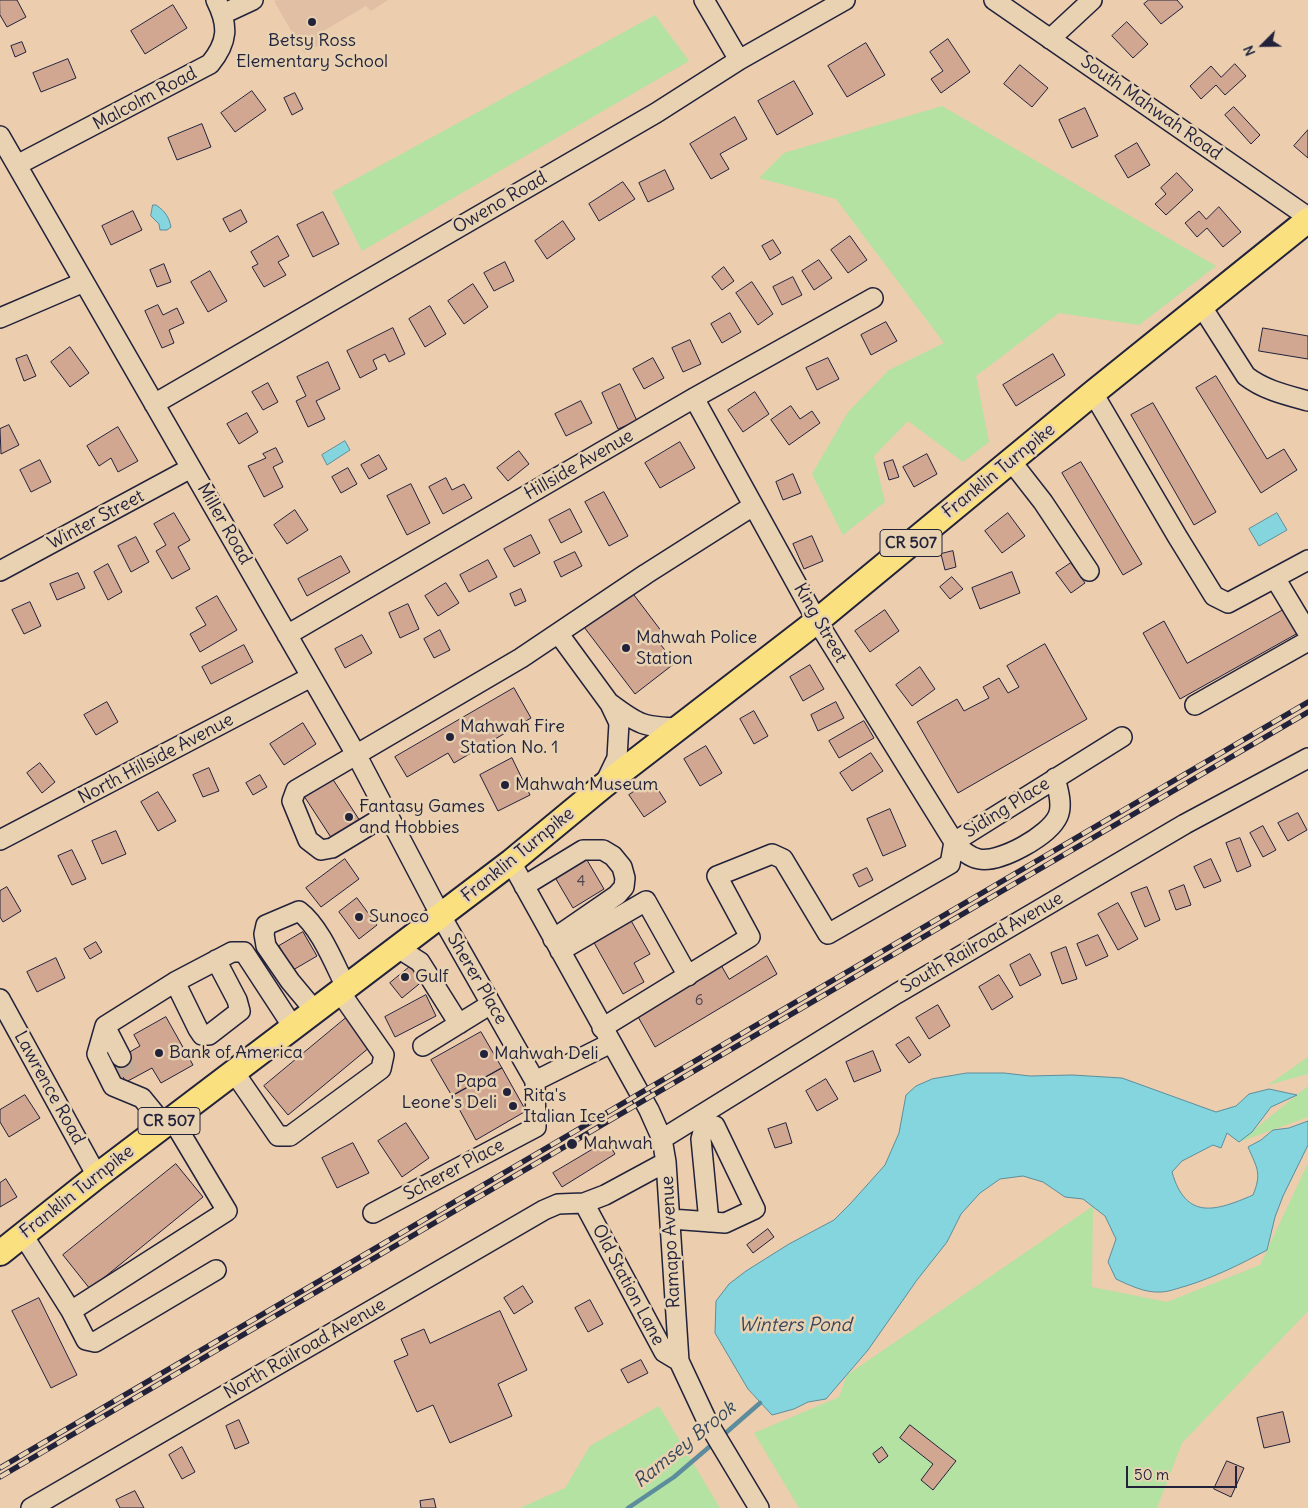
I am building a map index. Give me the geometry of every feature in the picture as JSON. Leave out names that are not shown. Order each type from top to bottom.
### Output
[{"type":"main road","name":"Franklin Turnpike","points":[[0,1253],[97,1176],[511,862],[603,786],[817,621],[1093,393],[1202,307],[1308,219]]},
{"type":"street","points":[[220,7],[253,0]]},
{"type":"street","points":[[704,0],[739,60]]},
{"type":"street","name":"Oweno Road","points":[[154,404],[656,113],[739,60],[845,0]]},
{"type":"street","name":"South Mahwah Road","points":[[994,0],[1308,219]]},
{"type":"street","points":[[1050,39],[1092,0]]},
{"type":"street","name":"Malcolm Road","points":[[17,165],[210,64],[219,53],[225,39],[226,26],[220,7]]},
{"type":"street","name":"Miller Road","points":[[0,136],[357,756],[441,916]]},
{"type":"street","points":[[0,318],[84,282]]},
{"type":"street","name":"Hillside Avenue","points":[[287,635],[694,398],[873,298]]},
{"type":"street","points":[[1202,307],[1246,376],[1255,383],[1282,394],[1308,401]]},
{"type":"street","points":[[1093,393],[1214,596],[1228,603],[1308,560]]},
{"type":"street","name":"King Street","points":[[694,398],[817,621],[954,842],[965,854],[978,859],[988,859],[1008,854],[1053,825],[1059,814],[1055,778]]},
{"type":"street","points":[[1011,461],[1043,502],[1089,571]]},
{"type":"street","name":"Winter Street","points":[[0,572],[191,468]]},
{"type":"street","points":[[388,814],[332,848],[321,850],[308,840],[292,801],[296,790],[481,683],[753,506]]},
{"type":"street","points":[[1275,578],[1308,633]]},
{"type":"street","points":[[558,633],[610,704],[619,724],[617,758],[603,786]]},
{"type":"street","points":[[1195,705],[1308,641]]},
{"type":"street","name":"North Hillside Avenue","points":[[0,840],[311,677]]},
{"type":"street","points":[[610,704],[643,725],[652,728],[679,728]]},
{"type":"street","name":"Siding Place","points":[[688,976],[750,937],[717,876],[772,854],[783,859],[828,934],[950,864],[954,842],[1122,737]]},
{"type":"street","name":"South Railroad Avenue","points":[[662,1139],[712,1118],[896,994],[1176,829],[1308,758]]},
{"type":"street","points":[[524,886],[583,850],[603,850],[619,861],[625,878],[624,887],[617,895],[556,945]]},
{"type":"street","name":"Ramapo Avenue","points":[[511,862],[649,1110],[662,1139],[671,1219],[678,1361]]},
{"type":"street","points":[[535,1081],[607,1035],[688,976],[646,901],[556,945]]},
{"type":"street","points":[[234,1072],[278,1136],[290,1136],[381,1068],[384,1055],[343,989],[332,958],[309,918],[298,910],[266,926],[264,934],[266,946],[290,982],[315,1010]]},
{"type":"street","name":"Sherer Place","points":[[441,916],[535,1081],[536,1127]]},
{"type":"street","points":[[398,948],[420,962],[460,1024]]},
{"type":"street","points":[[142,1098],[113,1086],[98,1054],[105,1026],[174,982],[232,952],[244,952],[293,1027]]},
{"type":"street","points":[[174,982],[202,1035],[209,1035],[240,1011],[237,1000],[216,960]]},
{"type":"street","name":"Lawrence Road","points":[[0,999],[97,1176]]},
{"type":"street","points":[[424,1046],[491,1004]]},
{"type":"street","points":[[105,1026],[121,1056]]},
{"type":"street","points":[[71,1311],[227,1211],[168,1122],[142,1098],[132,1079]]},
{"type":"street","points":[[710,1222],[700,1139],[712,1118]]},
{"type":"street","points":[[671,1219],[725,1223],[755,1209],[712,1118]]},
{"type":"street","name":"Scherer Place","points":[[373,1213],[536,1127]]},
{"type":"street","points":[[584,1203],[605,1195],[666,1162]]},
{"type":"street","name":"Old Station Lane","points":[[584,1203],[664,1352],[678,1361]]},
{"type":"street","name":"North Railroad Avenue","points":[[31,1508],[544,1210],[558,1204],[584,1203]]},
{"type":"street","points":[[23,1235],[71,1311],[86,1340],[95,1342],[216,1270]]},
{"type":"street","points":[[678,1361],[708,1423],[759,1508]]},
{"type":"shaded area","name":"Betsy Ross Elementary School","points":[[388,0],[371,11],[366,6],[320,33],[326,42],[304,53],[274,1]]},
{"type":"green space","points":[[655,15],[689,61],[362,251],[332,192]]},
{"type":"green space","points":[[942,106],[1216,266],[1139,325],[1059,313],[976,376],[989,442],[963,462],[908,421],[874,456],[885,502],[843,535],[812,474],[848,412],[889,370],[944,343],[836,199],[759,178],[784,153]]},
{"type":"green space","points":[[1308,1057],[1308,1074],[1268,1085]]},
{"type":"green space","points":[[1308,1086],[1308,1117],[1239,1142]]},
{"type":"green space","points":[[1308,1163],[1308,1311],[1182,1443],[1157,1508],[799,1508],[754,1433],[839,1397],[847,1375],[1093,1206],[1092,1287],[1167,1302],[1260,1265]]},
{"type":"green space","points":[[659,1406],[720,1508],[520,1508],[565,1488],[590,1446]]},
{"type":"water","points":[[153,205],[159,207],[168,217],[171,227],[167,230],[160,230],[159,224],[151,216]]},
{"type":"water","points":[[345,441],[350,450],[327,465],[322,455]]},
{"type":"water","points":[[1277,513],[1287,530],[1259,546],[1249,529]]},
{"type":"water","name":"Winters Pond","points":[[967,1073],[1122,1078],[1216,1112],[1236,1106],[1249,1094],[1269,1089],[1297,1095],[1271,1107],[1252,1132],[1239,1142],[1227,1133],[1221,1148],[1213,1145],[1182,1161],[1172,1172],[1178,1188],[1185,1199],[1194,1205],[1204,1208],[1227,1205],[1253,1195],[1258,1176],[1248,1147],[1261,1140],[1273,1130],[1289,1128],[1308,1121],[1308,1145],[1283,1196],[1275,1217],[1267,1250],[1207,1279],[1163,1292],[1143,1290],[1116,1279],[1108,1262],[1116,1239],[1105,1216],[1083,1199],[1065,1197],[1043,1182],[1023,1176],[1000,1179],[980,1193],[961,1214],[947,1242],[917,1280],[868,1350],[826,1399],[808,1402],[794,1409],[772,1415],[748,1389],[715,1333],[716,1301],[729,1284],[746,1271],[789,1244],[834,1220],[850,1204],[885,1165],[899,1133],[906,1095],[916,1086],[932,1079]]},
{"type":"building","points":[[0,0],[17,0],[26,17],[7,27],[0,15]]},
{"type":"building","points":[[1149,0],[1177,0],[1183,7],[1161,24],[1144,4]]},
{"type":"building","points":[[173,5],[187,28],[145,54],[131,31]]},
{"type":"building","points":[[1127,22],[1148,44],[1133,58],[1112,36]]},
{"type":"building","points":[[948,39],[970,72],[941,93],[931,79],[943,71],[930,52]]},
{"type":"building","points":[[22,42],[26,52],[15,57],[11,46]]},
{"type":"building","points":[[866,43],[885,75],[847,97],[828,66]]},
{"type":"building","points":[[68,59],[76,78],[41,92],[33,73]]},
{"type":"building","points":[[1235,64],[1246,76],[1225,95],[1216,85],[1201,99],[1190,86],[1211,66],[1221,77]]},
{"type":"building","points":[[1020,65],[1048,88],[1032,107],[1004,84]]},
{"type":"building","points":[[794,81],[813,114],[777,135],[758,101]]},
{"type":"building","points":[[252,91],[266,110],[235,132],[221,113]]},
{"type":"building","points":[[295,93],[303,109],[292,115],[284,98]]},
{"type":"building","points":[[1234,107],[1260,135],[1251,144],[1225,115]]},
{"type":"building","points":[[1085,108],[1098,136],[1072,148],[1059,120]]},
{"type":"building","points":[[735,117],[747,139],[720,154],[729,169],[711,179],[690,144]]},
{"type":"building","points":[[202,124],[211,147],[177,160],[168,138]]},
{"type":"building","points":[[1308,130],[1308,158],[1294,146]]},
{"type":"building","points":[[1137,143],[1150,165],[1128,178],[1115,156]]},
{"type":"building","points":[[665,170],[674,189],[648,202],[639,183]]},
{"type":"building","points":[[1177,173],[1193,190],[1166,215],[1155,204],[1166,194],[1161,188]]},
{"type":"building","points":[[623,182],[635,199],[599,221],[589,204]]},
{"type":"building","points":[[1219,207],[1241,232],[1223,247],[1207,228],[1197,237],[1185,223],[1199,211],[1206,219]]},
{"type":"building","points":[[241,210],[247,222],[230,232],[223,219]]},
{"type":"building","points":[[133,211],[142,230],[111,245],[102,226]]},
{"type":"building","points":[[323,212],[339,244],[313,257],[297,225]]},
{"type":"building","points":[[563,221],[575,239],[547,259],[535,241]]},
{"type":"building","points":[[278,236],[289,256],[278,262],[286,275],[264,287],[252,267],[258,264],[251,252]]},
{"type":"building","points":[[850,236],[867,260],[848,273],[831,250]]},
{"type":"building","points":[[773,240],[781,253],[770,260],[762,246]]},
{"type":"building","points":[[819,260],[832,278],[814,290],[802,271]]},
{"type":"building","points":[[505,262],[514,281],[494,291],[484,273]]},
{"type":"building","points":[[164,264],[171,282],[157,287],[150,270]]},
{"type":"building","points":[[724,267],[734,281],[722,290],[712,277]]},
{"type":"building","points":[[210,271],[227,301],[208,312],[191,282]]},
{"type":"building","points":[[793,277],[802,295],[782,305],[773,287]]},
{"type":"building","points":[[752,282],[773,314],[758,325],[736,293]]},
{"type":"building","points":[[473,284],[488,307],[464,324],[448,301]]},
{"type":"building","points":[[158,305],[163,315],[177,308],[184,323],[169,330],[174,343],[162,348],[145,311]]},
{"type":"building","points":[[430,306],[446,334],[425,347],[409,319]]},
{"type":"building","points":[[730,313],[741,332],[722,343],[711,324]]},
{"type":"building","points":[[886,322],[897,341],[871,355],[861,335]]},
{"type":"building","points":[[393,328],[405,354],[389,362],[385,354],[373,360],[377,369],[360,378],[347,351]]},
{"type":"building","points":[[1263,328],[1308,336],[1308,359],[1259,351]]},
{"type":"building","points":[[690,340],[701,364],[683,372],[672,348]]},
{"type":"building","points":[[70,347],[89,373],[70,387],[51,362]]},
{"type":"building","points":[[1053,354],[1065,375],[1016,406],[1003,385]]},
{"type":"building","points":[[27,355],[36,376],[24,381],[16,359]]},
{"type":"building","points":[[653,358],[664,378],[644,389],[633,369]]},
{"type":"building","points":[[828,358],[839,379],[817,390],[806,368]]},
{"type":"building","points":[[328,362],[340,389],[316,401],[325,419],[308,427],[296,401],[306,396],[297,377]]},
{"type":"building","points":[[1216,376],[1267,459],[1284,449],[1297,470],[1261,493],[1196,388]]},
{"type":"building","points":[[268,383],[278,402],[263,410],[252,392]]},
{"type":"building","points":[[620,384],[637,421],[618,429],[602,393]]},
{"type":"building","points":[[755,392],[769,414],[743,432],[728,410]]},
{"type":"building","points":[[581,401],[592,423],[566,436],[555,414]]},
{"type":"building","points":[[1153,403],[1216,512],[1194,525],[1131,415]]},
{"type":"building","points":[[791,406],[800,419],[812,411],[820,423],[789,445],[771,420]]},
{"type":"building","points":[[247,413],[258,432],[239,444],[227,424]]},
{"type":"building","points":[[9,425],[19,445],[1,454],[0,429]]},
{"type":"building","points":[[118,427],[138,461],[118,472],[111,458],[99,466],[87,446]]},
{"type":"building","points":[[680,442],[695,468],[660,488],[645,463]]},
{"type":"building","points":[[276,448],[283,462],[273,467],[283,487],[264,497],[248,466],[266,458],[263,454]]},
{"type":"building","points":[[519,451],[529,464],[508,481],[497,468]]},
{"type":"building","points":[[927,454],[937,474],[914,487],[903,467]]},
{"type":"building","points":[[379,455],[387,469],[369,479],[361,465]]},
{"type":"building","points":[[40,460],[51,482],[31,492],[20,470]]},
{"type":"building","points":[[893,460],[899,477],[889,480],[884,463]]},
{"type":"building","points":[[1081,462],[1142,564],[1123,575],[1062,473]]},
{"type":"building","points":[[348,468],[357,484],[341,493],[332,477]]},
{"type":"building","points":[[793,474],[801,493],[783,500],[776,482]]},
{"type":"building","points":[[446,478],[452,490],[464,484],[472,498],[443,514],[429,487]]},
{"type":"building","points":[[411,484],[430,523],[407,535],[387,496]]},
{"type":"building","points":[[604,492],[628,536],[609,546],[585,502]]},
{"type":"building","points":[[570,509],[582,532],[561,543],[549,520]]},
{"type":"building","points":[[295,510],[308,530],[287,544],[274,525]]},
{"type":"building","points":[[174,513],[190,540],[178,547],[190,569],[172,579],[156,551],[166,545],[154,524]]},
{"type":"building","points":[[1008,513],[1025,536],[1002,553],[985,531]]},
{"type":"building","points":[[531,535],[540,553],[514,567],[504,549]]},
{"type":"building","points":[[812,536],[823,561],[804,569],[793,544]]},
{"type":"building","points":[[136,537],[149,562],[131,572],[118,546]]},
{"type":"building","points":[[953,551],[956,567],[945,570],[941,554]]},
{"type":"building","points":[[575,552],[582,566],[561,577],[554,562]]},
{"type":"building","points":[[341,556],[350,572],[307,596],[298,579]]},
{"type":"building","points":[[488,560],[497,577],[469,592],[460,575]]},
{"type":"building","points":[[1071,563],[1085,583],[1071,593],[1056,573]]},
{"type":"building","points":[[108,564],[122,592],[108,600],[94,572]]},
{"type":"building","points":[[1012,572],[1020,593],[980,609],[972,588]]},
{"type":"building","points":[[78,573],[85,588],[57,600],[50,584]]},
{"type":"building","points":[[952,577],[963,589],[950,599],[940,587]]},
{"type":"building","points":[[446,583],[459,603],[438,616],[425,596]]},
{"type":"building","points":[[521,589],[526,601],[515,606],[510,594]]},
{"type":"building","points":[[631,591],[668,640],[661,645],[675,663],[635,694],[584,627]]},
{"type":"building","points":[[217,596],[237,630],[200,652],[190,634],[206,625],[196,608]]},
{"type":"building","points":[[30,602],[41,626],[24,634],[12,610]]},
{"type":"building","points":[[408,604],[419,629],[400,638],[389,613]]},
{"type":"building","points":[[1285,609],[1298,633],[1180,699],[1143,633],[1164,621],[1187,663]]},
{"type":"building","points":[[885,610],[899,631],[870,652],[855,631]]},
{"type":"building","points":[[440,630],[450,650],[434,658],[424,639]]},
{"type":"building","points":[[362,635],[372,653],[345,668],[335,649]]},
{"type":"building","points":[[1045,644],[1087,719],[958,793],[917,722],[957,699],[964,711],[989,698],[983,687],[999,678],[1008,693],[1019,687],[1007,666]]},
{"type":"building","points":[[244,645],[253,662],[211,684],[202,667]]},
{"type":"building","points":[[810,665],[824,689],[803,701],[790,677]]},
{"type":"building","points":[[920,667],[935,689],[912,706],[896,685]]},
{"type":"building","points":[[514,688],[531,718],[454,763],[448,753],[407,777],[395,757]]},
{"type":"building","points":[[107,702],[118,722],[96,735],[84,715]]},
{"type":"building","points":[[836,702],[844,718],[818,731],[811,715]]},
{"type":"building","points":[[754,711],[768,736],[754,744],[740,719]]},
{"type":"building","points":[[864,721],[874,738],[839,758],[829,741]]},
{"type":"building","points":[[303,723],[316,744],[284,765],[270,744]]},
{"type":"building","points":[[706,746],[722,773],[700,786],[684,759]]},
{"type":"building","points":[[871,753],[883,771],[852,791],[840,773]]},
{"type":"building","name":"Mahwah Museum","points":[[512,758],[530,795],[498,811],[480,775]]},
{"type":"building","points":[[40,763],[55,782],[42,793],[27,773]]},
{"type":"building","points":[[209,768],[219,791],[203,797],[193,775]]},
{"type":"building","points":[[260,775],[267,787],[253,795],[246,783]]},
{"type":"building","points":[[330,775],[362,824],[334,842],[302,793]]},
{"type":"building","points":[[652,780],[666,802],[644,817],[629,795]]},
{"type":"building","points":[[158,792],[176,821],[158,831],[141,802]]},
{"type":"building","points":[[890,809],[906,846],[883,856],[867,819]]},
{"type":"building","points":[[1298,813],[1307,830],[1288,841],[1278,823]]},
{"type":"building","points":[[1263,826],[1276,850],[1263,857],[1250,833]]},
{"type":"building","points":[[116,831],[126,854],[102,864],[92,841]]},
{"type":"building","points":[[1240,838],[1251,866],[1237,872],[1226,843]]},
{"type":"building","points":[[72,850],[86,879],[72,885],[58,856]]},
{"type":"building","points":[[584,855],[604,889],[573,908],[553,874]]},
{"type":"building","points":[[345,859],[359,879],[321,907],[306,888]]},
{"type":"building","points":[[1211,859],[1221,881],[1204,888],[1194,867]]},
{"type":"building","points":[[867,868],[873,880],[859,887],[853,875]]},
{"type":"building","points":[[1184,885],[1191,905],[1176,910],[1169,891]]},
{"type":"building","points":[[7,887],[21,911],[3,922],[0,917],[0,891]]},
{"type":"building","points":[[1147,887],[1160,920],[1145,927],[1131,893]]},
{"type":"building","points":[[357,898],[377,925],[359,939],[339,912]]},
{"type":"building","points":[[1118,903],[1138,939],[1118,950],[1098,914]]},
{"type":"building","points":[[629,917],[650,954],[634,963],[644,982],[623,994],[592,939]]},
{"type":"building","points":[[303,932],[317,956],[293,970],[279,946]]},
{"type":"building","points":[[1098,935],[1108,956],[1086,966],[1077,944]]},
{"type":"building","points":[[96,942],[102,952],[90,959],[84,949]]},
{"type":"building","points":[[1066,947],[1077,979],[1062,984],[1051,953]]},
{"type":"building","points":[[1030,954],[1041,975],[1020,986],[1010,965]]},
{"type":"building","points":[[767,956],[777,974],[655,1047],[637,1015],[721,965],[729,979]]},
{"type":"building","points":[[56,958],[65,978],[37,992],[27,972]]},
{"type":"building","points":[[412,965],[424,980],[402,998],[390,983]]},
{"type":"building","points":[[999,975],[1013,997],[992,1010],[979,987]]},
{"type":"building","points":[[426,995],[436,1016],[395,1037],[385,1017]]},
{"type":"building","points":[[938,1005],[950,1026],[929,1039],[916,1018]]},
{"type":"building","points":[[166,1017],[193,1065],[161,1083],[152,1068],[126,1082],[114,1061],[140,1046],[134,1035]]},
{"type":"building","points":[[346,1018],[370,1047],[288,1115],[264,1086]]},
{"type":"building","points":[[481,1032],[502,1068],[452,1096],[431,1060]]},
{"type":"building","points":[[909,1037],[921,1055],[909,1063],[896,1045]]},
{"type":"building","points":[[873,1051],[881,1071],[854,1082],[846,1062]]},
{"type":"building","points":[[502,1068],[526,1111],[476,1140],[452,1096]]},
{"type":"building","points":[[826,1079],[838,1099],[817,1111],[806,1091]]},
{"type":"building","points":[[25,1095],[40,1118],[9,1137],[0,1122],[0,1110]]},
{"type":"building","points":[[406,1123],[429,1158],[402,1177],[378,1141]]},
{"type":"building","points":[[786,1123],[792,1143],[775,1148],[768,1129]]},
{"type":"building","name":"Mahwah","points":[[607,1141],[615,1154],[562,1187],[553,1173]]},
{"type":"building","points":[[353,1143],[369,1173],[337,1188],[322,1158]]},
{"type":"building","points":[[176,1164],[203,1197],[90,1289],[63,1255]]},
{"type":"building","points":[[6,1179],[17,1197],[0,1207],[0,1183]]},
{"type":"building","points":[[768,1229],[774,1237],[753,1253],[747,1245]]},
{"type":"building","points":[[523,1286],[533,1302],[514,1314],[504,1298]]},
{"type":"building","points":[[39,1298],[77,1375],[51,1388],[12,1311]]},
{"type":"building","points":[[590,1300],[603,1324],[588,1332],[575,1308]]},
{"type":"building","points":[[500,1311],[527,1370],[498,1384],[512,1416],[450,1443],[433,1405],[417,1412],[394,1361],[408,1355],[401,1339],[424,1329],[430,1343]]},
{"type":"building","points":[[641,1360],[648,1373],[628,1383],[621,1370]]},
{"type":"building","points":[[1283,1412],[1290,1442],[1264,1448],[1257,1418]]},
{"type":"building","points":[[239,1420],[249,1443],[235,1449],[226,1426]]},
{"type":"building","points":[[910,1425],[956,1461],[933,1490],[921,1480],[933,1464],[900,1438]]},
{"type":"building","points":[[182,1447],[195,1472],[182,1479],[169,1455]]},
{"type":"building","points":[[882,1447],[888,1456],[879,1463],[873,1454]]},
{"type":"building","points":[[1227,1461],[1244,1468],[1231,1497],[1214,1489]]},
{"type":"building","points":[[135,1491],[144,1508],[120,1508],[116,1500]]},
{"type":"building","points":[[434,1499],[436,1508],[421,1508],[420,1501]]},
{"type":"waterway","name":"Ramsey Brook","points":[[721,1437],[760,1403]]},
{"type":"waterway","name":"Ramsey Brook","points":[[628,1508],[674,1477],[715,1442]]},
{"type":"tunnel","points":[[121,1057],[132,1079]]},
{"type":"railway","points":[[0,1468],[1308,702]]},
{"type":"railway","points":[[0,1477],[1308,712]]},
{"type":"place","name":"Betsy Ross Elementary School","points":[[312,22]]},
{"type":"place","name":"Mahwah Police Station","points":[[626,648]]},
{"type":"place","name":"Mahwah Fire Station No. 1","points":[[450,737]]},
{"type":"place","name":"Mahwah Museum","points":[[505,785]]},
{"type":"place","name":"Fantasy Games and Hobbies","points":[[349,817]]},
{"type":"place","name":"Sunoco","points":[[359,917]]},
{"type":"place","name":"Gulf","points":[[405,977]]},
{"type":"place","name":"Bank of America","points":[[159,1053]]},
{"type":"place","name":"Mahwah Deli","points":[[484,1054]]},
{"type":"place","name":"Papa Leone's Deli","points":[[507,1092]]},
{"type":"place","name":"Rita's Italian Ice","points":[[513,1106]]},
{"type":"place","name":"Mahwah","points":[[572,1144]]}]
